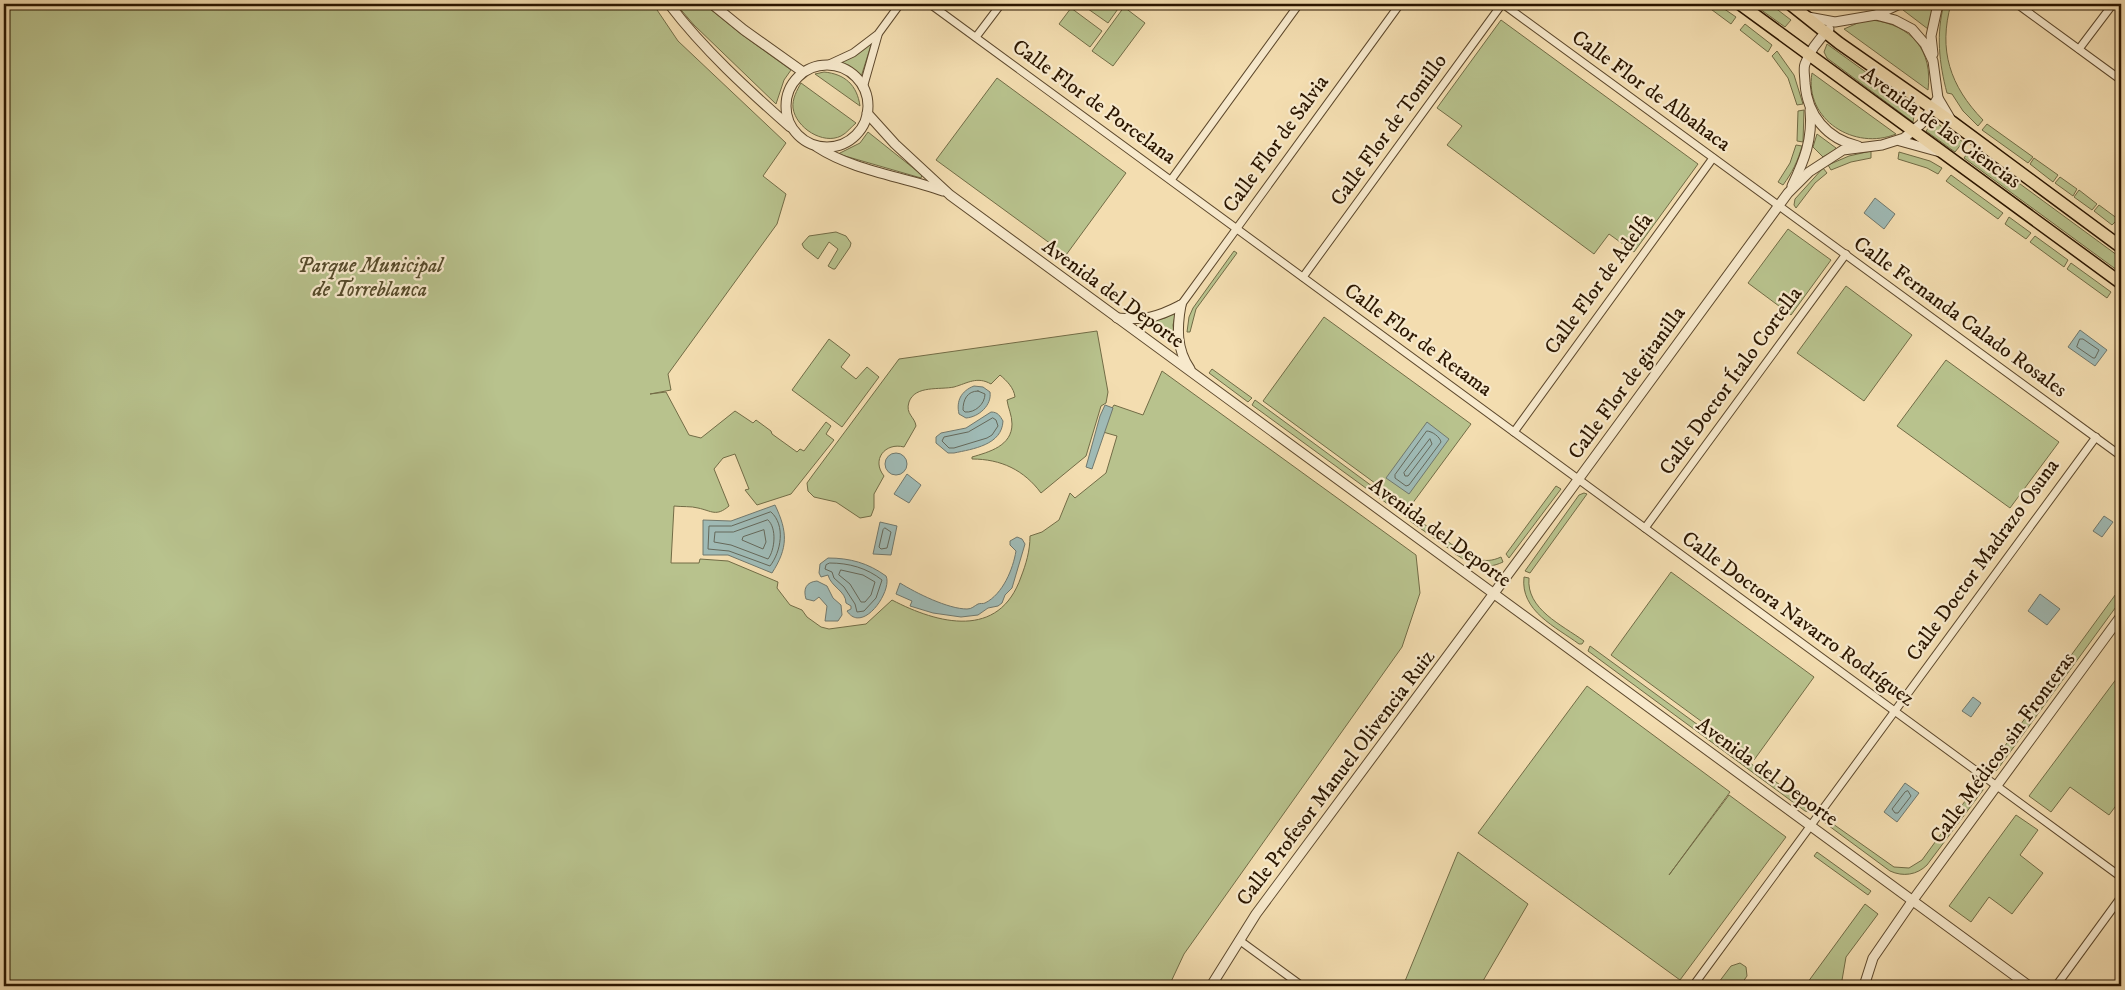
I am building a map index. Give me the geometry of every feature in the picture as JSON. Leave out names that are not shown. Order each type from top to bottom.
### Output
[{"type":"main road","name":"Avenida de las Ciencias","points":[[1740,4],[1788,39],[1807,60],[1943,152],[2121,283]]},
{"type":"main road","name":"Avenida de las Ciencias","points":[[1790,4],[1846,48],[1952,122],[2121,246]]},
{"type":"street","points":[[669,4],[693,35],[801,138],[812,144],[827,146],[846,142],[861,128],[866,120],[867,113],[867,98],[864,88],[857,79],[848,71],[827,65]]},
{"type":"street","points":[[712,4],[744,30],[803,72]]},
{"type":"street","points":[[792,128],[787,117],[786,104],[791,87],[803,72],[814,67],[827,65],[853,53],[878,34],[900,4]]},
{"type":"street","name":"Calle Flor de Porcelana","points":[[930,4],[1237,228]]},
{"type":"street","points":[[976,37],[1001,4]]},
{"type":"street","points":[[1171,180],[1299,4]]},
{"type":"street","name":"Calle Flor de Salvia","points":[[1181,305],[1400,4]]},
{"type":"street","name":"Calle Flor de Albahaca","points":[[1502,4],[1779,206]]},
{"type":"street","name":"Calle Flor de Tomillo","points":[[1303,277],[1502,4]]},
{"type":"street","points":[[1808,17],[1835,22],[1876,15],[1900,4]]},
{"type":"street","points":[[1938,4],[1931,36],[1938,98],[1952,122]]},
{"type":"street","points":[[2017,4],[2121,80]]},
{"type":"street","points":[[2079,49],[2113,4]]},
{"type":"street","points":[[1876,15],[1895,20],[1912,29],[1925,44],[1934,61]]},
{"type":"street","points":[[1835,22],[1817,41],[1807,60],[1805,88],[1814,117],[1823,128],[1835,138],[1861,147]]},
{"type":"street","points":[[864,88],[878,34]]},
{"type":"street","points":[[1788,193],[1809,172],[1843,150],[1900,141],[1913,131],[1932,109],[1938,98]]},
{"type":"street","points":[[1788,193],[1807,149],[1811,127],[1809,101]]},
{"type":"street","name":"Avenida del Deporte","points":[[867,113],[895,144],[947,193],[2029,986]]},
{"type":"street","points":[[1900,141],[1943,152]]},
{"type":"street","name":"Avenida del Deporte","points":[[812,144],[833,157],[947,193]]},
{"type":"street","name":"Calle Flor de Adelfa","points":[[1514,432],[1713,158]]},
{"type":"street","name":"Calle Flor de gitanilla","points":[[1494,594],[1788,193]]},
{"type":"street","name":"Calle Fernanda Calado Rosales","points":[[1779,206],[2121,456]]},
{"type":"street","name":"Calle Flor de Retama","points":[[1237,228],[1579,479]]},
{"type":"street","name":"Calle Doctor Ítalo Cortella","points":[[1645,528],[1846,254]]},
{"type":"street","points":[[1115,317],[1142,320],[1164,314],[1181,305]]},
{"type":"street","points":[[1181,305],[1177,330],[1183,358],[1195,376]]},
{"type":"street","name":"Calle Doctor Madrazo Osuna","points":[[1693,986],[2096,437]]},
{"type":"street","name":"Calle Doctora Navarro Rodríguez","points":[[1579,479],[2121,877]]},
{"type":"street","name":"Calle Profesor Manuel Olivencia Ruiz","points":[[1211,986],[1256,914],[1494,594]]},
{"type":"street","name":"Calle Médicos sin Fronteras","points":[[1864,986],[1874,958],[1914,900],[2121,616]]},
{"type":"street","points":[[2056,986],[2121,896]]},
{"type":"street","points":[[1239,940],[1302,986]]},
{"type":"green space","name":"Parque Municipal de Torreblanca","points":[[4,4],[653,4],[678,41],[786,143],[763,176],[786,194],[777,224],[668,374],[671,390],[650,394],[666,392],[689,435],[701,438],[735,411],[753,423],[756,420],[797,452],[800,449],[804,451],[826,422],[831,426],[826,434],[834,440],[791,494],[757,505],[745,490],[749,489],[735,454],[723,458],[714,469],[729,506],[721,511],[711,512],[695,507],[674,506],[671,563],[699,563],[700,559],[728,561],[778,582],[777,588],[790,605],[802,610],[807,617],[821,627],[829,629],[866,624],[892,600],[928,615],[947,620],[966,621],[983,618],[998,611],[1011,597],[1025,567],[1030,536],[1042,532],[1059,520],[1070,493],[1075,498],[1106,473],[1117,436],[1103,432],[1108,415],[1114,405],[1143,415],[1162,371],[1416,555],[1420,593],[1402,647],[1184,954],[1169,986],[4,986]]},
{"type":"green space","points":[[676,4],[704,4],[741,34],[791,70],[784,80],[776,104],[694,25]]},
{"type":"green space","points":[[1081,4],[1116,4],[1120,6],[1108,23]]},
{"type":"green space","points":[[1704,4],[1717,4],[1736,17],[1731,24]]},
{"type":"green space","points":[[1753,4],[1770,4],[1791,20],[1785,27]]},
{"type":"green space","points":[[1840,4],[1889,4],[1872,8],[1841,9]]},
{"type":"green space","points":[[1915,4],[1934,4],[1928,29],[1903,10]]},
{"type":"green space","points":[[1944,4],[1951,4],[1946,37],[1950,66],[1962,94],[1983,120],[1978,126],[1963,111],[1952,94],[1947,93],[1942,71],[1939,37]]},
{"type":"green space","points":[[1124,7],[1145,23],[1113,66],[1092,51]]},
{"type":"green space","points":[[1071,8],[1102,31],[1090,47],[1059,24]]},
{"type":"green space","points":[[1501,20],[1698,164],[1634,252],[1609,234],[1594,254],[1447,145],[1462,126],[1437,108]]},
{"type":"green space","points":[[1872,20],[1898,28],[1909,34],[1917,42],[1927,63],[1929,76],[1928,90],[1844,29],[1860,22]]},
{"type":"green space","points":[[1745,24],[1772,45],[1768,52],[1740,30]]},
{"type":"green space","points":[[1827,44],[1910,104],[1915,110],[1913,122],[1827,58],[1824,52]]},
{"type":"green space","points":[[871,45],[861,77],[842,62]]},
{"type":"green space","points":[[1777,51],[1794,75],[1803,104],[1797,105],[1788,78],[1772,56]]},
{"type":"green space","points":[[824,72],[838,75],[849,82],[856,92],[860,106],[815,74]]},
{"type":"green space","points":[[1812,73],[1896,134],[1880,138],[1864,138],[1849,135],[1836,127],[1824,117],[1816,105],[1812,90]]},
{"type":"green space","points":[[997,78],[1126,173],[1066,255],[936,160]]},
{"type":"green space","points":[[801,83],[856,123],[843,135],[834,138],[826,138],[811,133],[799,122],[793,108],[794,98]]},
{"type":"green space","points":[[1804,110],[1803,142],[1797,141],[1798,111]]},
{"type":"green space","points":[[1934,121],[1963,142],[1955,152],[1926,131]]},
{"type":"green space","points":[[1987,124],[2033,157],[2028,163],[1982,130]]},
{"type":"green space","points":[[868,132],[922,175],[921,178],[838,154],[860,143]]},
{"type":"green space","points":[[1817,134],[1836,148],[1836,150],[1823,157],[1813,147]]},
{"type":"green space","points":[[1796,145],[1802,146],[1794,167],[1783,185],[1778,182],[1790,163]]},
{"type":"green space","points":[[1971,148],[2121,258],[2121,273],[1964,158]]},
{"type":"green space","points":[[1871,151],[1871,158],[1851,162],[1831,170],[1828,165],[1849,156]]},
{"type":"green space","points":[[1899,152],[1930,161],[1942,168],[1938,174],[1927,168],[1898,159]]},
{"type":"green space","points":[[2034,158],[2058,175],[2053,182],[2030,164]]},
{"type":"green space","points":[[1823,168],[1827,173],[1815,183],[1796,208],[1794,205],[1795,199]]},
{"type":"green space","points":[[1951,175],[2003,213],[1998,219],[1946,181]]},
{"type":"green space","points":[[2060,177],[2077,189],[2073,196],[2055,183]]},
{"type":"green space","points":[[2079,190],[2097,204],[2092,210],[2074,197]]},
{"type":"green space","points":[[2099,205],[2118,219],[2112,225],[2094,211]]},
{"type":"green space","points":[[2009,217],[2031,233],[2026,239],[2005,224]]},
{"type":"green space","points":[[1788,229],[1831,260],[1791,315],[1748,283]]},
{"type":"green space","points":[[836,232],[846,236],[851,243],[835,269],[833,269],[828,266],[838,249],[829,242],[818,259],[804,248],[802,244],[809,236]]},
{"type":"green space","points":[[2035,236],[2068,260],[2064,267],[2030,242]]},
{"type":"green space","points":[[1234,251],[1237,253],[1196,309],[1190,332],[1187,332],[1189,317],[1193,308]]},
{"type":"green space","points":[[2071,263],[2111,292],[2107,298],[2067,269]]},
{"type":"green space","points":[[1846,286],[1912,335],[1864,401],[1797,353]]},
{"type":"green space","points":[[1176,312],[1173,325],[1175,345],[1145,323],[1165,318]]},
{"type":"green space","points":[[1324,317],[1471,424],[1409,508],[1263,401]]},
{"type":"green space","points":[[1097,331],[1108,392],[1106,403],[1101,406],[1086,456],[1041,493],[1027,478],[1011,467],[993,461],[972,459],[972,457],[992,450],[1004,443],[1011,432],[1012,421],[1007,400],[1015,397],[1008,382],[1000,375],[991,384],[977,380],[954,387],[928,389],[912,397],[908,410],[916,426],[904,447],[891,447],[880,458],[880,470],[884,476],[874,494],[874,508],[871,516],[860,518],[836,502],[814,497],[808,491],[807,483],[899,359]]},
{"type":"green space","points":[[829,339],[850,355],[841,367],[856,379],[867,367],[879,377],[842,427],[792,390]]},
{"type":"green space","points":[[1946,360],[2059,442],[2010,508],[1897,426]]},
{"type":"green space","points":[[1212,369],[1252,398],[1248,402],[1209,373]]},
{"type":"green space","points":[[1255,400],[1410,514],[1407,518],[1252,405]]},
{"type":"green space","points":[[1556,486],[1561,489],[1509,558],[1506,554]]},
{"type":"green space","points":[[1587,494],[1530,573],[1525,571],[1579,495]]},
{"type":"green space","points":[[1413,516],[1454,546],[1451,550],[1410,521]]},
{"type":"green space","points":[[1457,548],[1467,555],[1478,559],[1489,560],[1501,557],[1503,562],[1490,566],[1477,565],[1454,553]]},
{"type":"green space","points":[[1671,572],[1814,677],[1754,760],[1611,655]]},
{"type":"green space","points":[[1524,577],[1529,578],[1533,599],[1539,607],[1556,622],[1584,641],[1582,644],[1579,644],[1550,624],[1534,609],[1524,589]]},
{"type":"green space","points":[[2121,587],[2121,600],[1997,770],[1993,772],[1988,769]]},
{"type":"green space","points":[[1590,646],[1813,809],[1809,812],[1805,811],[1588,651]]},
{"type":"green space","points":[[2117,678],[2121,681],[2121,799],[2109,815],[2070,787],[2051,812],[2029,796]]},
{"type":"green space","points":[[1587,686],[1730,792],[1669,875],[1729,795],[1786,837],[1680,980],[1478,833]]},
{"type":"green space","points":[[1979,782],[1983,790],[1927,865],[1914,873],[1900,874],[1890,871],[1825,823],[1826,819],[1894,867],[1909,868],[1922,860]]},
{"type":"green space","points":[[2016,815],[2038,830],[2020,855],[2043,873],[2012,914],[1989,897],[1971,922],[1949,906]]},
{"type":"green space","points":[[1458,852],[1528,904],[1480,986],[1403,986]]},
{"type":"green space","points":[[1817,852],[1871,891],[1868,895],[1814,856]]},
{"type":"green space","points":[[1865,904],[1878,914],[1846,957],[1841,986],[1805,986]]},
{"type":"green space","points":[[1740,963],[1746,967],[1747,976],[1740,986],[1716,986],[1731,966]]},
{"type":"water","points":[[1875,198],[1895,214],[1884,229],[1864,213]]},
{"type":"water","points":[[2080,330],[2107,350],[2095,366],[2068,347]]},
{"type":"water","points":[[974,386],[983,387],[990,392],[989,401],[980,413],[966,418],[959,414],[958,405],[960,397]]},
{"type":"water","points":[[1105,405],[1113,408],[1092,469],[1086,467],[1100,416]]},
{"type":"water","points":[[991,412],[1000,416],[1003,421],[998,436],[992,441],[970,450],[954,453],[948,453],[936,443],[936,437],[941,433],[966,428]]},
{"type":"water","points":[[1427,422],[1449,439],[1409,494],[1386,478]]},
{"type":"water","points":[[896,453],[904,456],[907,464],[904,472],[896,475],[888,472],[885,464],[888,456]]},
{"type":"water","points":[[907,474],[921,485],[909,503],[894,494]]},
{"type":"water","points":[[775,505],[782,524],[784,540],[781,556],[772,573],[728,555],[703,555],[703,520],[731,521]]},
{"type":"water","points":[[2104,516],[2113,522],[2102,537],[2093,531]]},
{"type":"water","points":[[880,522],[897,526],[891,555],[873,554]]},
{"type":"water","points":[[1017,537],[1022,539],[1025,544],[1012,588],[998,606],[988,608],[978,615],[961,617],[933,613],[910,606],[912,601],[896,594],[900,583],[923,596],[959,608],[969,609],[985,603],[997,594],[1006,580],[1016,551],[1010,545],[1010,541]]},
{"type":"water","points":[[828,558],[859,562],[886,576],[887,583],[881,600],[868,614],[861,618],[854,617],[847,611],[851,609],[851,606],[846,603],[844,595],[832,583],[828,575],[821,577],[819,573],[820,564]]},
{"type":"water","points":[[817,581],[827,586],[833,598],[841,605],[842,615],[838,621],[825,621],[827,606],[819,597],[814,601],[806,599],[806,587],[808,584]]},
{"type":"water","points":[[2040,594],[2060,609],[2047,625],[2028,611]]},
{"type":"water","points":[[1973,697],[1981,703],[1971,717],[1962,711]]},
{"type":"water","points":[[1905,783],[1919,793],[1897,822],[1884,812]]}]
